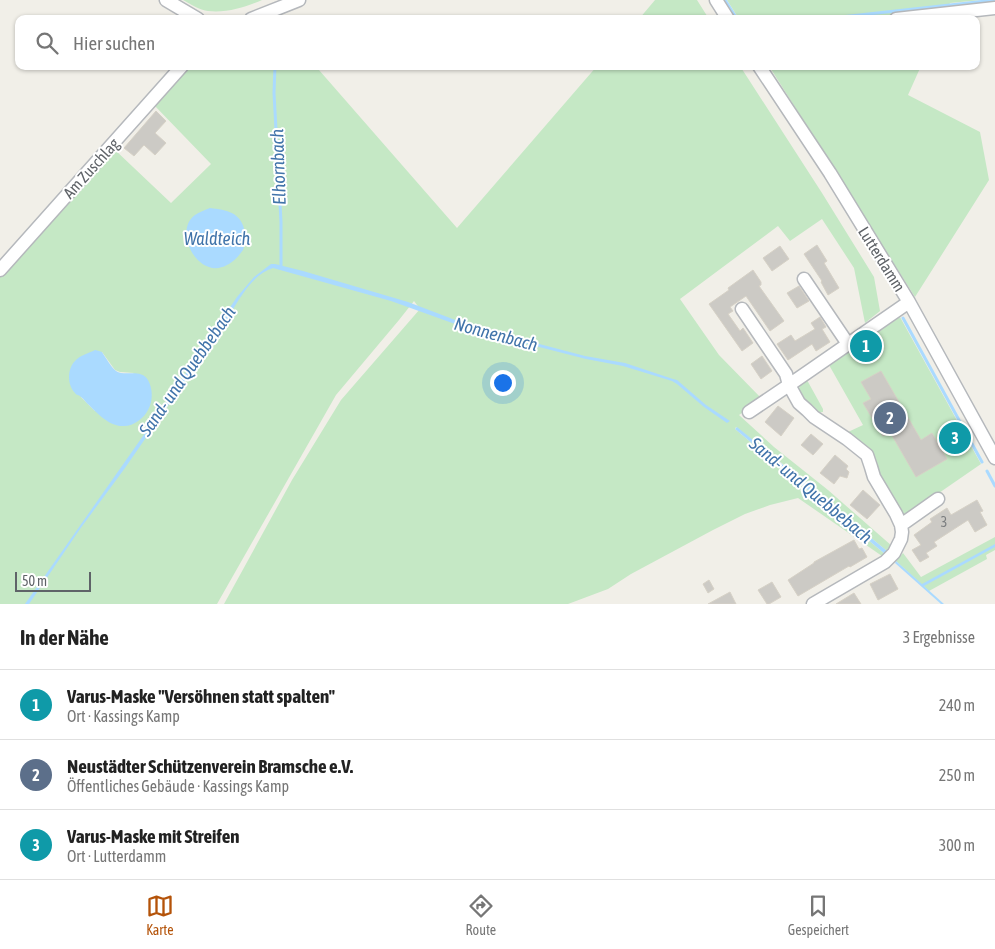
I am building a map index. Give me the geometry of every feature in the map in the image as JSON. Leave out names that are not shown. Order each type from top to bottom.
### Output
[{"type":"street","points":[[166,0],[191,15]]},
{"type":"street","points":[[261,15],[299,0]]},
{"type":"street","points":[[716,0],[725,15]]},
{"type":"street","points":[[932,15],[995,8]]},
{"type":"street","name":"Am Zuschlag","points":[[0,270],[178,70]]},
{"type":"street","name":"Lutterdamm","points":[[762,70],[830,174],[909,302],[995,458]]},
{"type":"street","points":[[804,279],[848,344]]},
{"type":"street","points":[[749,412],[909,302]]},
{"type":"street","points":[[742,308],[786,374],[788,385],[800,403],[814,417],[848,439],[867,455],[874,477],[901,525],[901,539],[894,553],[889,558],[814,604]]},
{"type":"street","points":[[901,525],[938,499]]},
{"type":"green space","points":[[183,0],[262,0],[236,9],[208,11],[195,7]]},
{"type":"green space","points":[[655,0],[697,0],[706,15],[642,15]]},
{"type":"green space","points":[[727,0],[981,0],[950,3],[946,15],[736,15]]},
{"type":"green space","points":[[185,70],[319,70],[457,228],[594,70],[743,70],[874,277],[880,311],[865,323],[854,268],[822,219],[790,241],[778,226],[680,299],[719,355],[762,399],[739,415],[774,447],[828,490],[892,546],[887,551],[736,427],[735,429],[885,554],[882,556],[798,498],[745,514],[631,574],[608,589],[568,604],[224,604],[292,480],[341,400],[420,309],[414,301],[336,395],[217,604],[0,604],[0,275],[114,149],[171,203],[211,164],[154,105]],"holes":[[[102,352],[115,370],[134,373],[95,411],[81,397]]]},
{"type":"green space","points":[[772,70],[919,70],[908,95],[980,132],[989,180],[915,297]]},
{"type":"green space","points":[[900,317],[981,464],[907,515],[900,512],[848,432],[863,425],[829,365]]},
{"type":"green space","points":[[807,380],[823,412],[817,411],[800,394],[800,385]]},
{"type":"green space","points":[[995,537],[995,550],[986,555],[987,559],[929,591],[896,561],[903,553],[921,577]]},
{"type":"water","name":"Waldteich","points":[[210,208],[227,211],[237,216],[245,232],[243,250],[233,261],[223,267],[213,268],[204,265],[197,259],[187,241],[186,231],[189,222],[195,215]]},
{"type":"water","name":"Nonnenbach","points":[[271,264],[303,271],[408,302],[471,326],[585,356],[625,363],[677,380],[706,405],[730,421],[727,423],[672,381],[623,366],[586,359],[469,329],[391,301],[273,268],[258,276],[246,289],[227,320],[125,468],[80,529],[29,604],[25,604],[157,416],[237,297],[254,277]]},
{"type":"water","points":[[95,350],[102,352],[116,371],[120,373],[141,374],[148,380],[152,391],[151,403],[144,416],[135,423],[128,426],[119,426],[109,422],[72,390],[69,373],[72,364]]},
{"type":"water","name":"Sand- und Quebbebach","points":[[737,427],[887,551],[885,554],[735,429]]},
{"type":"water","points":[[995,544],[995,547],[924,586],[944,604],[941,604],[895,563],[896,561],[922,584]]},
{"type":"building","points":[[156,111],[166,121],[155,133],[166,143],[155,155],[144,145],[134,156],[124,148]]},
{"type":"building","points":[[817,245],[827,261],[824,263],[839,288],[828,295],[822,281],[804,254]]},
{"type":"building","points":[[780,246],[789,259],[772,271],[763,258]]},
{"type":"building","points":[[753,270],[761,282],[759,286],[784,321],[770,331],[746,296],[730,307],[733,311],[728,314],[740,331],[743,328],[753,343],[742,351],[709,304]]},
{"type":"building","points":[[799,286],[809,301],[797,308],[787,293]]},
{"type":"building","points":[[820,317],[826,327],[822,329],[830,342],[816,351],[812,344],[788,360],[777,344],[791,335],[795,341],[815,329],[811,323]]},
{"type":"building","points":[[762,356],[772,371],[761,379],[751,364]]},
{"type":"building","points":[[881,371],[921,440],[932,433],[947,459],[916,477],[890,432],[883,436],[863,403],[871,399],[861,382]]},
{"type":"building","points":[[778,406],[794,418],[781,436],[765,422]]},
{"type":"building","points":[[811,434],[823,444],[813,455],[801,445]]},
{"type":"building","points":[[835,455],[848,466],[846,469],[849,472],[847,478],[840,476],[834,484],[820,473]]},
{"type":"building","points":[[863,490],[880,505],[867,519],[850,505]]},
{"type":"building","points":[[977,500],[983,511],[980,512],[987,525],[975,532],[968,520],[934,542],[937,546],[926,553],[929,557],[920,562],[912,550],[921,545],[914,535],[932,522],[930,519],[947,508],[951,515]]},
{"type":"building","points":[[854,540],[867,557],[798,596],[788,580],[814,562]]},
{"type":"building","points":[[890,574],[898,589],[878,600],[870,584]]},
{"type":"building","points":[[709,580],[714,589],[708,593],[703,584]]},
{"type":"building","points":[[772,582],[781,597],[767,604],[758,590]]},
{"type":"building","points":[[730,592],[736,604],[708,604]]},
{"type":"building","points":[[854,593],[861,604],[836,604]]},
{"type":"waterway","points":[[725,0],[734,15]]},
{"type":"waterway","points":[[859,15],[995,0]]},
{"type":"waterway","name":"Elhornbach","points":[[275,70],[274,93],[281,222],[281,268]]},
{"type":"waterway","points":[[903,318],[982,462]]},
{"type":"waterway","points":[[987,471],[995,486]]},
{"type":"place","name":"Varus-Maske \"Versöhnen statt spalten\"","points":[[866,346]]},
{"type":"place","name":"Neustädter Schützenverein Bramsche e.V.","points":[[890,418]]},
{"type":"place","name":"Varus-Maske mit Streifen","points":[[955,438]]}]
